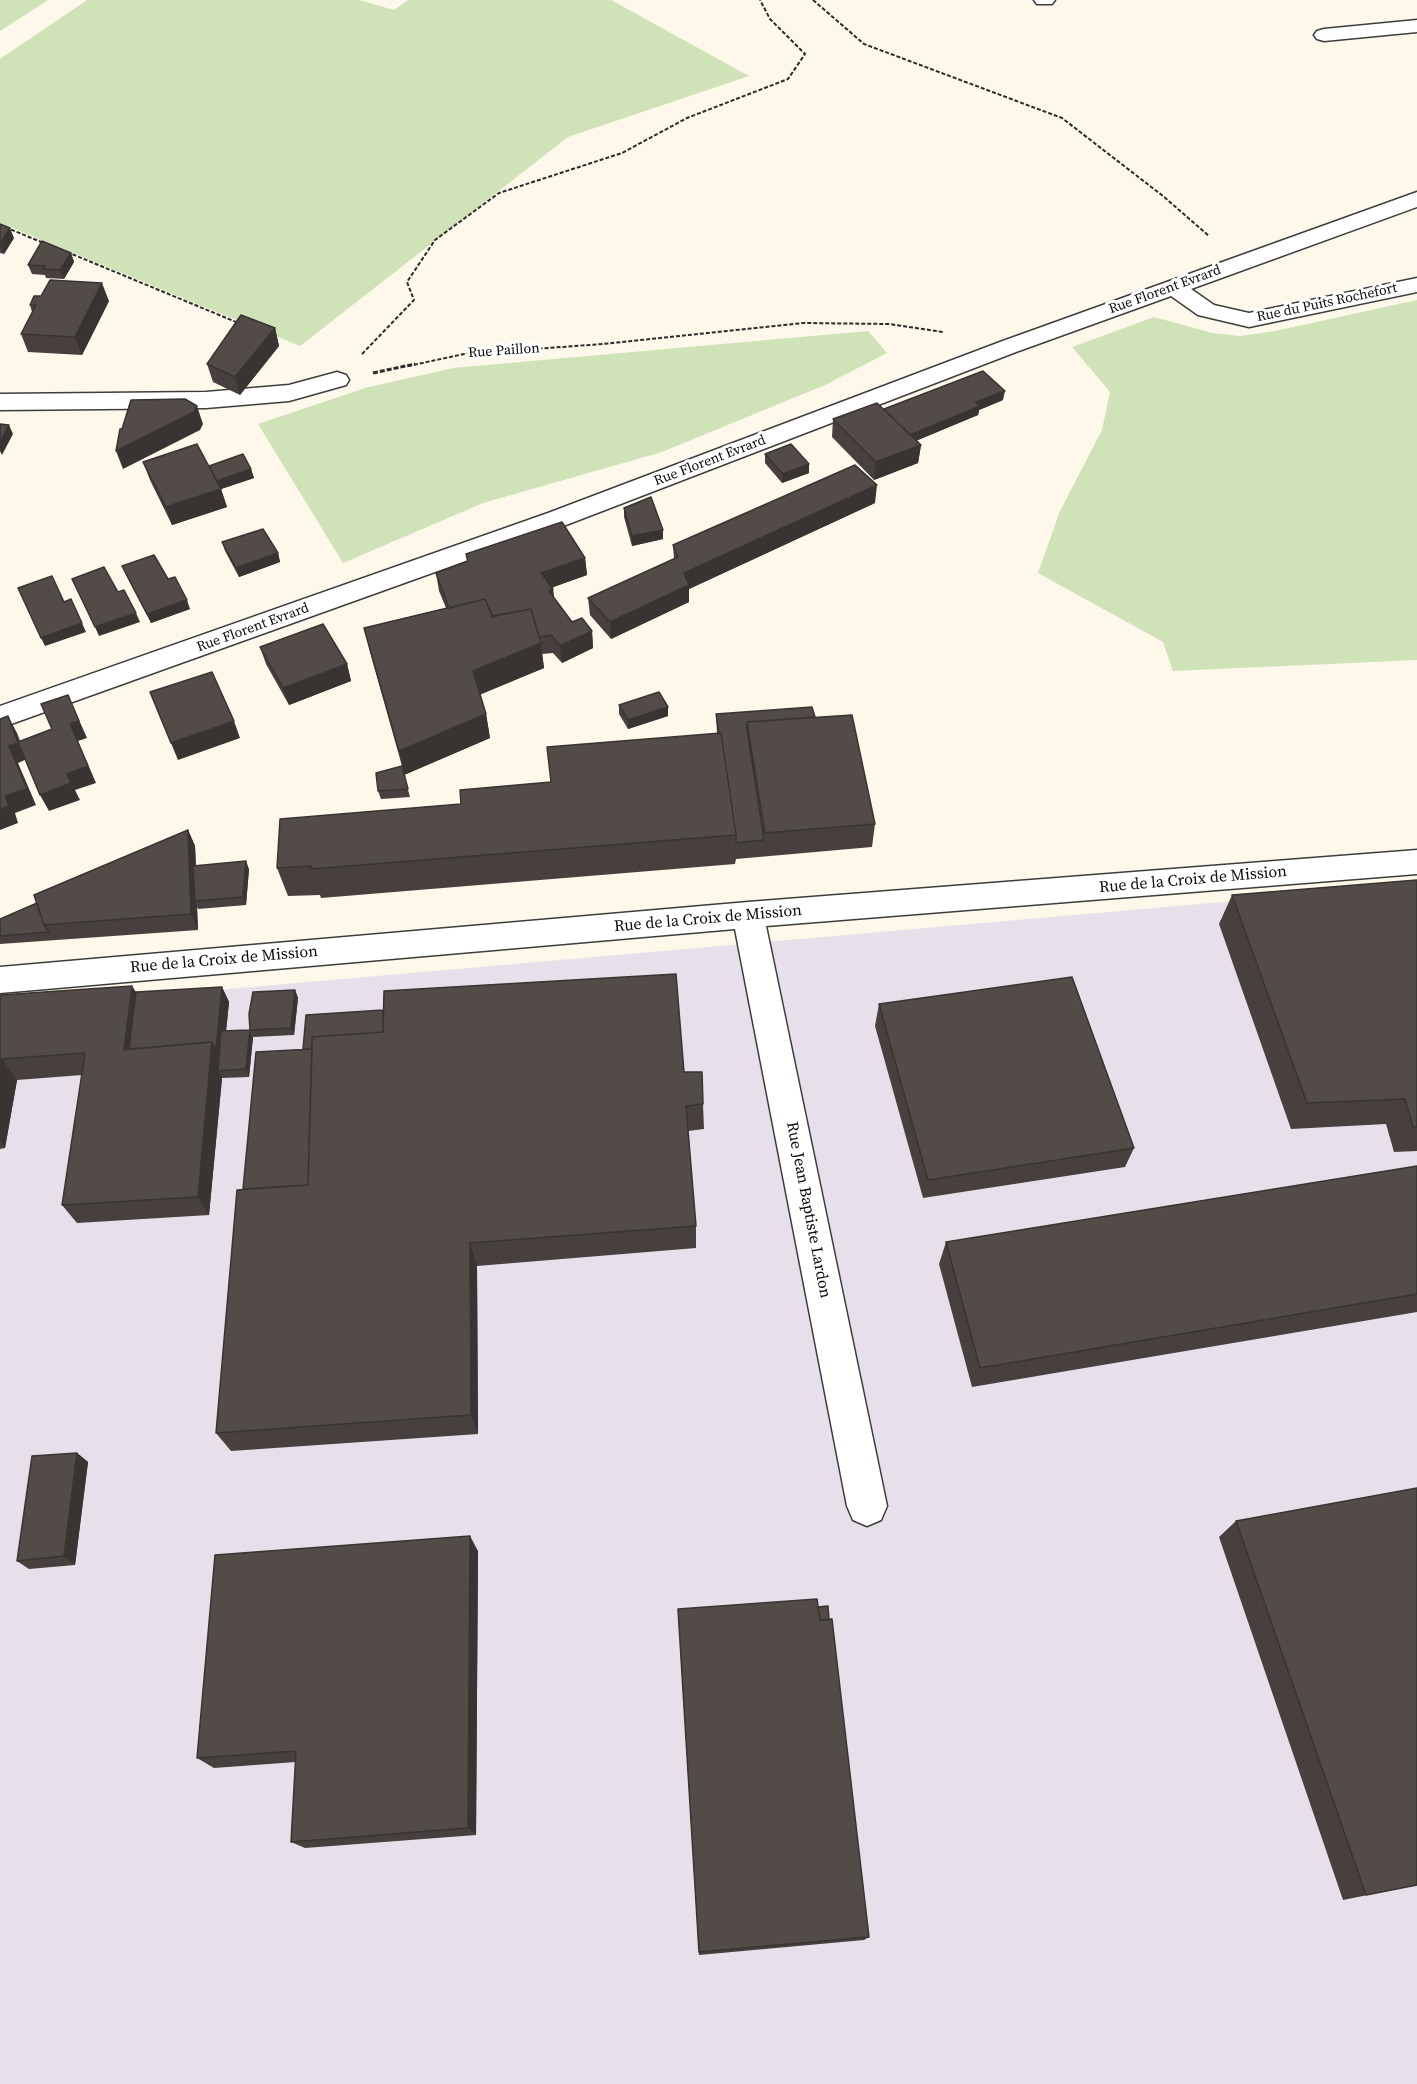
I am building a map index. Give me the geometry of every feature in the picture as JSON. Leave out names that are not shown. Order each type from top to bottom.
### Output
[{"type":"street","points":[[1324,35],[1417,26]]},
{"type":"street","name":"Rue Florent Evrard","points":[[0,717],[557,519],[1008,347],[1417,199]]},
{"type":"street","name":"Rue du Puits Rochefort","points":[[1173,287],[1206,310],[1249,320],[1417,285]]},
{"type":"street","points":[[0,402],[206,400],[289,393],[336,380]]},
{"type":"street","name":"Rue de la Croix de Mission","points":[[0,980],[748,915],[1417,862]]},
{"type":"street","name":"Rue Jean Baptiste Lardon","points":[[748,915],[867,1506]]},
{"type":"path","points":[[336,380],[414,300],[407,282],[435,240],[499,193],[621,153],[687,118],[788,79],[805,54],[770,19],[760,0]]},
{"type":"path","points":[[813,0],[864,44],[991,89],[1062,118],[1163,196],[1215,242]]},
{"type":"path","points":[[0,225],[55,248]]},
{"type":"path","points":[[66,252],[244,325]]},
{"type":"path","name":"Rue Paillon","points":[[336,380],[464,354],[603,344],[803,322],[889,324],[961,334],[1008,347]]},
{"type":"shaded area","points":[[1417,885],[1417,2084],[0,2084],[0,1009]]},
{"type":"green space","points":[[0,0],[48,0],[0,31]]},
{"type":"green space","points":[[87,0],[359,0],[394,10],[408,0],[611,0],[749,76],[568,137],[300,346],[0,223],[0,59]]},
{"type":"green space","points":[[1417,300],[1417,660],[1173,671],[1163,642],[1038,573],[1060,511],[1102,430],[1110,392],[1072,347],[1154,317],[1213,333],[1240,336],[1275,331]]},
{"type":"green space","points":[[868,331],[887,353],[825,385],[662,452],[483,503],[343,563],[258,424],[365,388],[453,368]]},
{"type":"building","points":[[0,224],[10,228],[0,244]]},
{"type":"building","points":[[42,241],[71,253],[60,270],[28,265]]},
{"type":"building","points":[[50,280],[102,283],[75,337],[21,334],[36,305],[30,305],[34,296],[41,296]]},
{"type":"building","points":[[241,315],[275,328],[235,377],[207,364]]},
{"type":"building","points":[[983,371],[1005,391],[976,402],[980,406],[910,435],[884,409]]},
{"type":"building","points":[[185,399],[197,406],[194,412],[116,451],[120,429],[122,429],[131,400]]},
{"type":"building","points":[[877,403],[921,445],[876,462],[833,419]]},
{"type":"building","points":[[0,424],[9,425],[0,442]]},
{"type":"building","points":[[197,444],[221,489],[166,507],[143,462]]},
{"type":"building","points":[[791,444],[809,464],[783,474],[765,454]]},
{"type":"building","points":[[243,454],[251,469],[217,481],[209,466]]},
{"type":"building","points":[[855,465],[877,485],[684,573],[689,585],[610,622],[588,598],[678,557],[673,545]]},
{"type":"building","points":[[651,497],[663,530],[632,536],[624,508]]},
{"type":"building","points":[[562,522],[585,558],[541,573],[553,589],[549,591],[572,622],[582,618],[592,631],[560,646],[551,635],[539,637],[531,609],[492,616],[485,599],[449,608],[436,573],[468,561],[466,554]]},
{"type":"building","points":[[263,529],[278,553],[236,568],[222,542]]},
{"type":"building","points":[[154,555],[168,579],[175,577],[187,600],[147,614],[122,566]]},
{"type":"building","points":[[104,567],[118,592],[124,590],[136,613],[95,627],[72,579]]},
{"type":"building","points":[[52,576],[64,602],[71,599],[82,623],[41,638],[18,588]]},
{"type":"building","points":[[485,599],[491,617],[531,609],[541,643],[473,671],[486,714],[399,751],[364,628]]},
{"type":"building","points":[[323,624],[347,664],[283,688],[260,647]]},
{"type":"building","points":[[212,672],[234,721],[171,743],[150,692]]},
{"type":"building","points":[[659,692],[668,707],[628,720],[619,705]]},
{"type":"building","points":[[68,695],[79,721],[70,724],[88,766],[67,774],[71,783],[40,795],[18,742],[52,729],[41,704]]},
{"type":"building","points":[[812,707],[815,717],[747,722],[764,840],[736,843],[721,733],[719,734],[716,714]]},
{"type":"building","points":[[852,715],[875,824],[765,833],[747,722]]},
{"type":"building","points":[[8,716],[18,743],[9,746],[27,789],[5,796],[9,806],[0,810],[0,719]]},
{"type":"building","points":[[721,733],[736,835],[311,869],[311,866],[277,868],[280,819],[461,804],[460,790],[551,782],[547,747]]},
{"type":"building","points":[[402,766],[408,789],[378,791],[376,773]]},
{"type":"building","points":[[188,830],[191,914],[44,925],[34,895]]},
{"type":"building","points":[[246,861],[243,897],[195,901],[193,866]]},
{"type":"building","points":[[1417,880],[1417,1127],[1413,1127],[1405,1099],[1307,1103],[1232,895]]},
{"type":"building","points":[[37,903],[44,925],[49,932],[0,936],[0,919]]},
{"type":"building","points":[[676,974],[684,1072],[702,1072],[703,1104],[686,1106],[696,1226],[470,1243],[471,1415],[216,1433],[237,1190],[308,1185],[312,1037],[383,1032],[384,991]]},
{"type":"building","points":[[1072,977],[1134,1148],[928,1180],[879,1004]]},
{"type":"building","points":[[132,986],[124,1050],[212,1042],[198,1197],[62,1205],[85,1053],[2,1059],[0,1072],[0,995]]},
{"type":"building","points":[[222,987],[216,1049],[212,1042],[129,1049],[136,992]]},
{"type":"building","points":[[295,990],[291,1028],[250,1030],[249,1014],[253,992]]},
{"type":"building","points":[[383,1010],[383,1032],[312,1037],[312,1049],[303,1049],[306,1015]]},
{"type":"building","points":[[250,1030],[246,1069],[218,1071],[221,1031]]},
{"type":"building","points":[[312,1049],[308,1185],[243,1189],[256,1052]]},
{"type":"building","points":[[1417,1166],[1417,1294],[980,1368],[946,1242]]},
{"type":"building","points":[[77,1453],[64,1556],[17,1561],[32,1456]]},
{"type":"building","points":[[1417,1488],[1417,1885],[1366,1895],[1236,1521]]},
{"type":"building","points":[[470,1536],[468,1828],[291,1842],[296,1751],[197,1758],[215,1555]]},
{"type":"building","points":[[817,1599],[820,1620],[832,1619],[869,1937],[699,1952],[678,1609]]},
{"type":"building","points":[[828,1606],[829,1620],[820,1620],[818,1607]]}]
